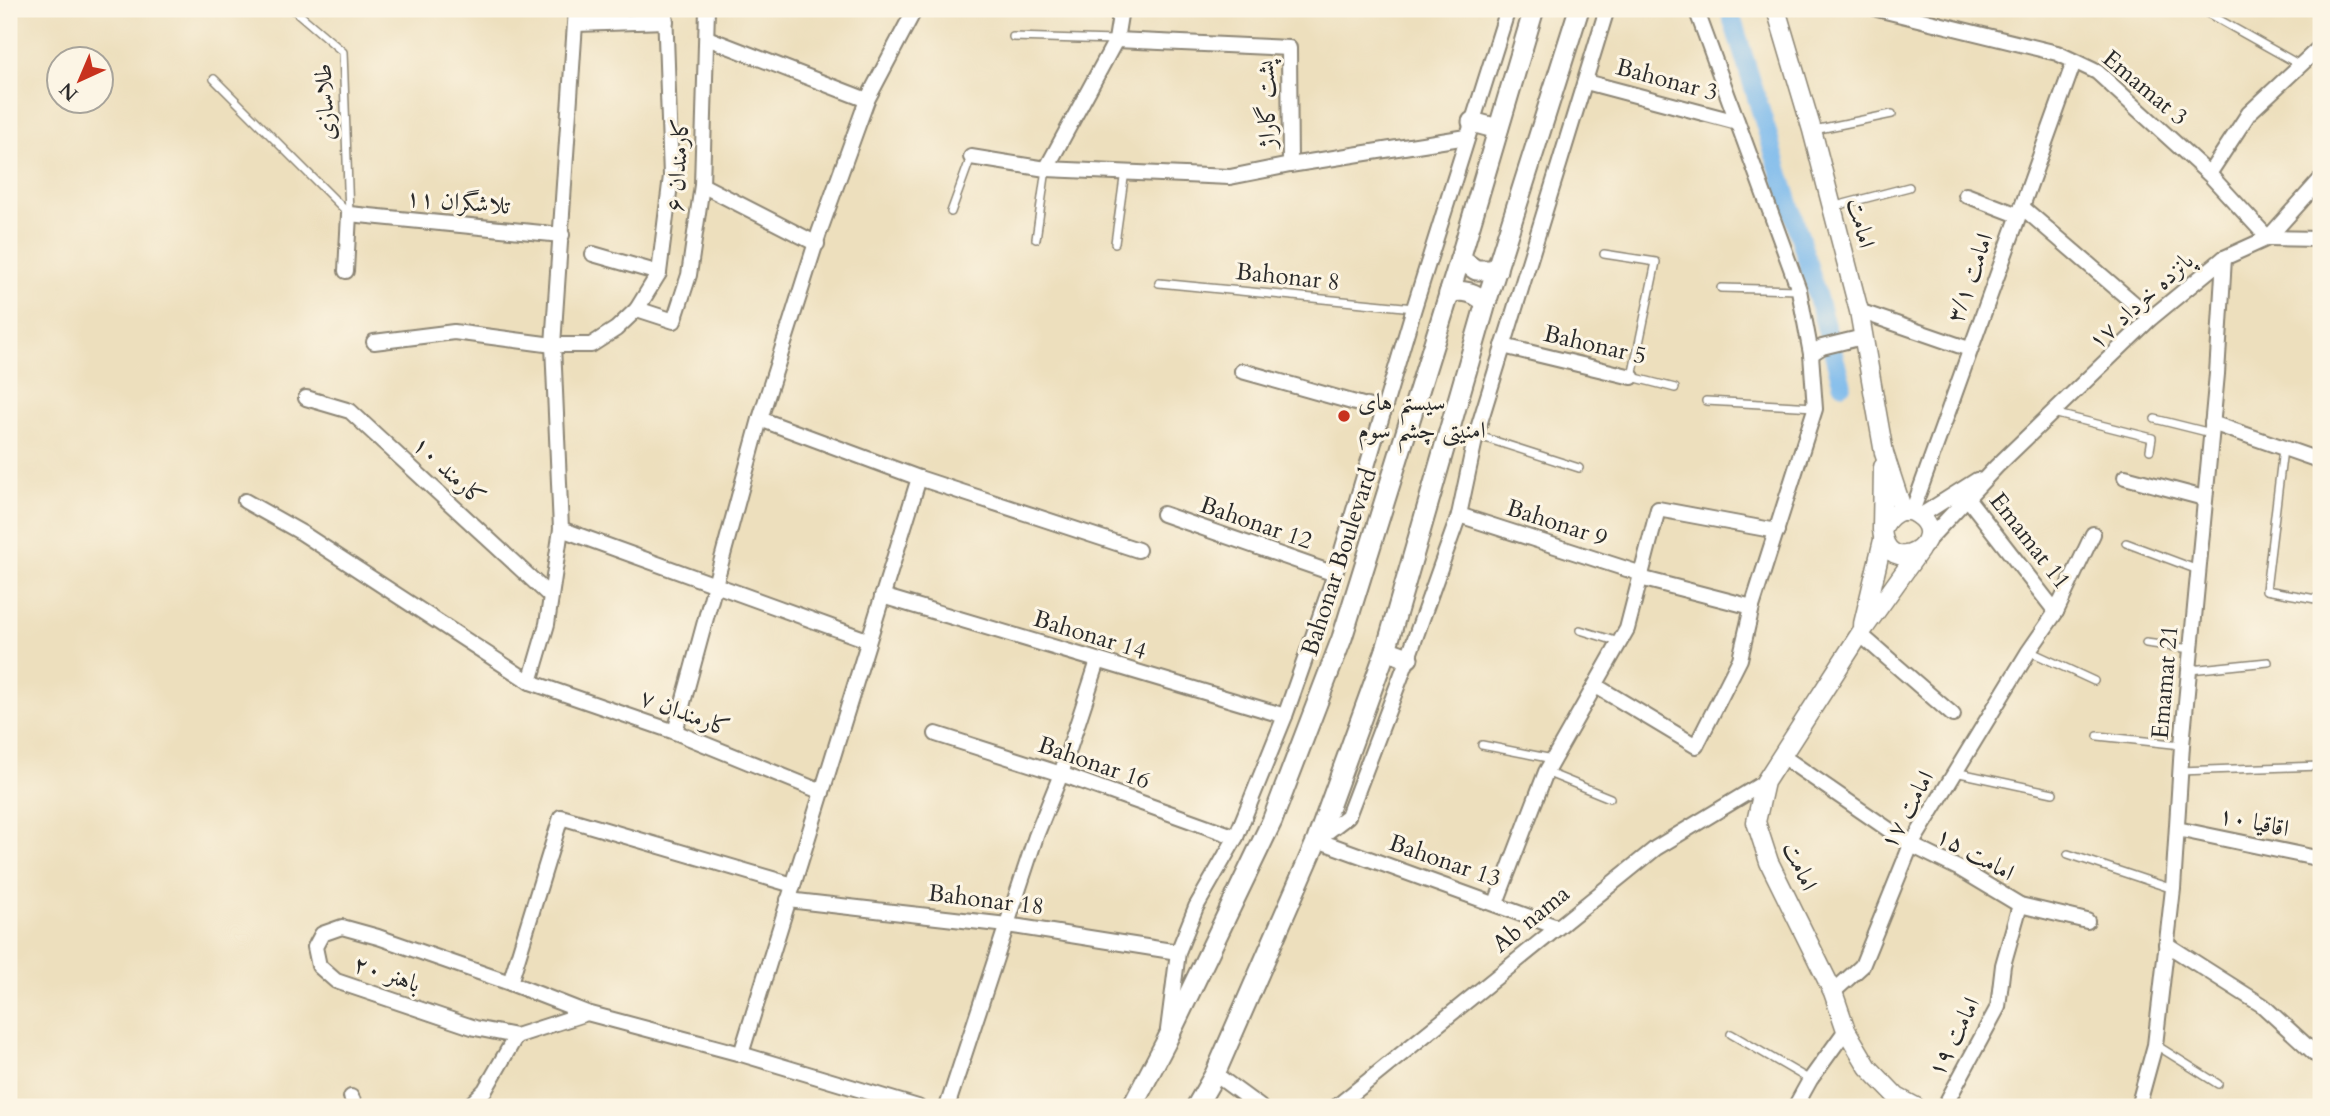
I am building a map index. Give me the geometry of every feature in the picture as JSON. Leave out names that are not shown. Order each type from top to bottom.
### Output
[{"type":"main road","name":"Bahonar Boulevard","points":[[1132,1107],[1272,821],[1342,638],[1460,259],[1534,9]]},
{"type":"main road","points":[[1196,1107],[1214,1074],[1317,840],[1386,650],[1486,303],[1578,9]]},
{"type":"main road","points":[[1469,130],[1498,129]]},
{"type":"main road","points":[[1460,259],[1476,270],[1497,270]]},
{"type":"main road","points":[[1449,293],[1469,292],[1486,303]]},
{"type":"main road","points":[[1386,650],[1408,658]]},
{"type":"street","name":"کارمندان ۶","points":[[637,309],[674,321],[689,275],[702,185],[707,9]]},
{"type":"street","points":[[675,732],[760,419],[817,244],[867,100],[915,9]]},
{"type":"street","points":[[1046,169],[1116,40],[1121,9]]},
{"type":"street","points":[[1166,1042],[1178,953],[1196,907],[1236,837],[1285,716],[1335,574],[1414,308],[1508,9]]},
{"type":"street","points":[[1317,840],[1348,816],[1408,658],[1458,515],[1476,435],[1607,9]]},
{"type":"street","points":[[1596,686],[1696,746],[1740,659],[1752,607],[1815,407],[1817,351],[1799,290],[1696,9]]},
{"type":"street","name":"امامت","points":[[1776,9],[1812,131],[1858,311],[1884,453],[1883,535],[1860,634]]},
{"type":"street","name":"Emamat 3","points":[[1877,9],[2057,53],[2097,72],[2209,174],[2268,239]]},
{"type":"street","points":[[374,342],[454,332],[554,345],[591,345],[617,329],[637,309],[659,273],[671,176],[666,15],[576,16],[554,345],[561,529],[547,624],[530,682]]},
{"type":"street","points":[[707,37],[867,100]]},
{"type":"street","name":"پشت گاراژ","points":[[1116,40],[1289,48],[1290,165]]},
{"type":"street","points":[[2209,174],[2249,113],[2321,46]]},
{"type":"street","name":"امامت ۳/۱","points":[[1912,513],[2074,62]]},
{"type":"street","name":"Bahonar 3","points":[[1586,82],[1737,122]]},
{"type":"street","points":[[971,157],[1046,169],[1230,177],[1469,130]]},
{"type":"street","name":"پانزده خرداد ۱۷","points":[[1923,546],[1996,467],[2151,318],[2224,258],[2268,239],[2321,179]]},
{"type":"street","points":[[702,185],[817,244]]},
{"type":"street","points":[[1966,195],[2020,211],[2151,318]]},
{"type":"street","name":"تلاشگران ۱۱","points":[[349,214],[562,235]]},
{"type":"street","points":[[346,271],[349,214]]},
{"type":"street","points":[[2268,239],[2321,239]]},
{"type":"street","points":[[593,254],[659,273]]},
{"type":"street","name":"Emamat 21","points":[[2138,1107],[2155,1045],[2173,889],[2182,745],[2212,428],[2224,258]]},
{"type":"street","points":[[1858,311],[1969,349]]},
{"type":"street","points":[[1817,351],[1863,337]]},
{"type":"street","name":"Bahonar 5","points":[[1503,346],[1632,377]]},
{"type":"street","points":[[1242,371],[1384,411]]},
{"type":"street","name":"کارمند ۱۰","points":[[306,398],[350,411],[550,595]]},
{"type":"street","points":[[760,419],[919,478],[1138,550]]},
{"type":"street","points":[[2212,428],[2321,461]]},
{"type":"street","name":"امامت","points":[[1884,453],[1912,513]]},
{"type":"street","name":"پانزده خرداد ۱۷","points":[[1912,513],[1996,467]]},
{"type":"street","points":[[2125,477],[2204,498]]},
{"type":"street","points":[[741,1054],[919,478]]},
{"type":"street","name":"Emamat 11","points":[[1968,499],[2056,612]]},
{"type":"street","name":"کارمندان ۷","points":[[245,501],[302,533],[530,682],[675,732],[822,792]]},
{"type":"street","points":[[1496,903],[1550,766],[1627,629],[1658,509],[1776,531]]},
{"type":"street","points":[[1912,513],[1925,524],[1927,533],[1923,546],[1910,555],[1899,555],[1889,550],[1883,535],[1886,521],[1893,514],[1912,513]]},
{"type":"street","name":"Bahonar 12","points":[[1163,514],[1335,574]]},
{"type":"street","name":"Bahonar 9","points":[[1458,515],[1641,576],[1752,607]]},
{"type":"street","points":[[561,529],[867,640]]},
{"type":"street","name":"امامت ۱۷","points":[[1833,992],[1862,966],[1911,845],[2029,651],[2056,612],[2093,534]]},
{"type":"street","name":"امامت","points":[[1916,1107],[1895,1102],[1868,1067],[1846,1030],[1833,992],[1765,849],[1756,822],[1765,782],[1860,634],[1923,546]]},
{"type":"street","name":"Bahonar 14","points":[[882,596],[1285,716]]},
{"type":"street","points":[[1860,634],[1952,715]]},
{"type":"street","points":[[947,1107],[1036,836],[1061,774],[1098,661]]},
{"type":"street","name":"Bahonar 16","points":[[936,734],[1061,774],[1236,837]]},
{"type":"street","name":"امامت ۱۵","points":[[1782,756],[1911,845],[1960,869],[2020,905],[2087,921]]},
{"type":"street","name":"Ab nama","points":[[1336,1107],[1656,848],[1765,782]]},
{"type":"street","points":[[510,983],[561,817],[793,885]]},
{"type":"street","name":"اقاقیا ۱۰","points":[[2177,829],[2321,859]]},
{"type":"street","name":"Bahonar 13","points":[[1317,840],[1557,927]]},
{"type":"street","name":"Bahonar 18","points":[[788,900],[1007,925],[1178,953]]},
{"type":"street","name":"امامت ۱۹","points":[[1944,1107],[1998,1007],[2003,965],[2020,905]]},
{"type":"street","name":"باهنر ۲۰","points":[[587,1013],[516,1036],[475,1028],[336,981],[319,966],[315,947],[322,934],[342,927],[510,983],[587,1013],[741,1054],[890,1104],[918,1107]]},
{"type":"street","points":[[2166,944],[2262,1005],[2321,1059]]},
{"type":"street","points":[[1795,1107],[1810,1080],[1846,1030]]},
{"type":"street","points":[[468,1107],[485,1090],[516,1036]]},
{"type":"street","points":[[1214,1074],[1260,1107]]},
{"type":"lane","name":"طلاسازی","points":[[293,9],[343,52],[349,214]]},
{"type":"lane","points":[[2200,9],[2300,65]]},
{"type":"lane","points":[[1013,37],[1116,40]]},
{"type":"lane","points":[[214,79],[349,214]]},
{"type":"lane","points":[[1812,131],[1892,114]]},
{"type":"lane","points":[[951,212],[971,157]]},
{"type":"lane","points":[[1036,239],[1046,169]]},
{"type":"lane","points":[[1115,243],[1125,171]]},
{"type":"lane","points":[[1832,207],[1909,187]]},
{"type":"lane","points":[[1604,254],[1656,262],[1632,377]]},
{"type":"lane","name":"Bahonar 8","points":[[1159,283],[1414,308]]},
{"type":"lane","points":[[1721,288],[1799,290]]},
{"type":"lane","name":"Bahonar 5","points":[[1632,377],[1675,388]]},
{"type":"lane","points":[[1706,401],[1815,407]]},
{"type":"lane","points":[[2052,413],[2152,438],[2150,450]]},
{"type":"lane","points":[[2155,419],[2212,428]]},
{"type":"lane","points":[[1476,435],[1579,468]]},
{"type":"lane","points":[[2283,448],[2266,590],[2321,600]]},
{"type":"lane","points":[[2126,543],[2198,570]]},
{"type":"lane","points":[[1580,630],[1619,642]]},
{"type":"lane","points":[[2146,643],[2190,649]]},
{"type":"lane","points":[[2029,651],[2094,681]]},
{"type":"lane","points":[[2190,670],[2267,662]]},
{"type":"lane","points":[[2098,736],[2182,745]]},
{"type":"lane","points":[[1482,745],[1550,766],[1610,798]]},
{"type":"lane","points":[[2180,771],[2320,766]]},
{"type":"lane","points":[[1954,772],[2053,793]]},
{"type":"lane","points":[[2068,854],[2173,889]]},
{"type":"lane","points":[[1731,1034],[1810,1080]]},
{"type":"lane","points":[[2155,1045],[2218,1084]]},
{"type":"waterway","points":[[1729,9],[1842,384]]},
{"type":"place","name":"سیستم های امنیتی چشم سوم","points":[[1344,416]]}]
